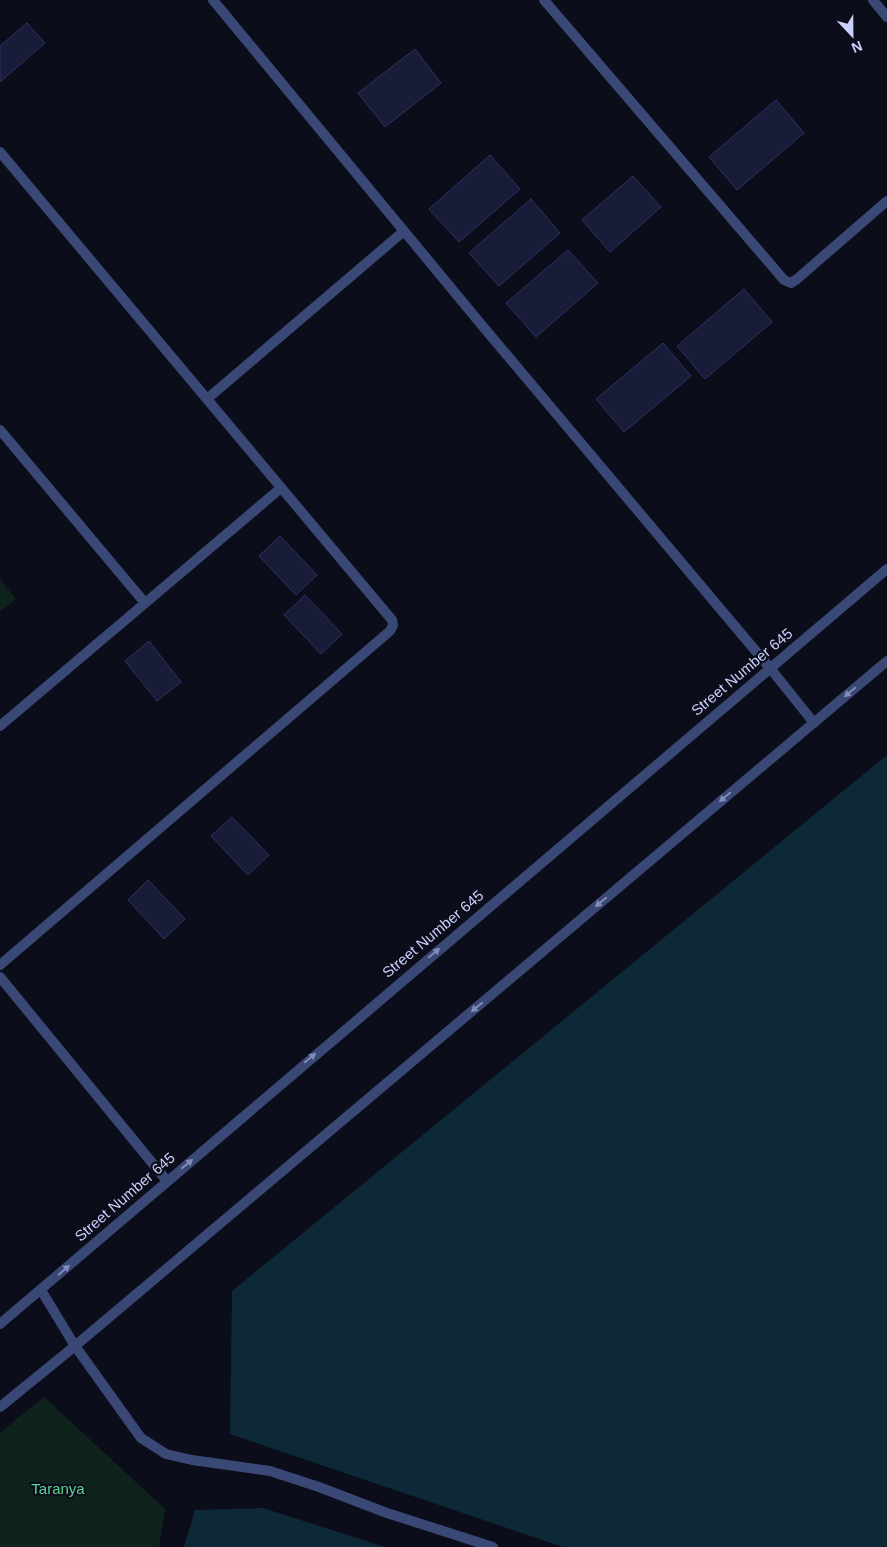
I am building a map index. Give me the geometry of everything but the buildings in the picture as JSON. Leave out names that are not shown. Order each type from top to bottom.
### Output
[{"type":"street","points":[[213,0],[814,723]]},
{"type":"street","points":[[544,0],[784,280],[791,283],[797,279],[883,204],[887,216]]},
{"type":"street","points":[[873,0],[887,17]]},
{"type":"street","points":[[0,152],[392,620],[394,625],[383,637],[0,965]]},
{"type":"street","points":[[207,399],[404,231]]},
{"type":"street","points":[[0,430],[145,603]]},
{"type":"street","points":[[0,726],[281,488]]},
{"type":"street","name":"Street Number 645","points":[[0,1324],[887,569]]},
{"type":"street","points":[[0,1407],[75,1346],[887,661]]},
{"type":"street","points":[[0,977],[167,1181]]},
{"type":"street","points":[[41,1290],[75,1346],[141,1438],[166,1454],[192,1460],[270,1471],[387,1513],[494,1547]]},
{"type":"green space","points":[[0,579],[16,599],[0,612]]},
{"type":"green space","name":"Taranya","points":[[44,1397],[165,1509],[159,1547],[0,1547],[0,1433]]},
{"type":"water","points":[[887,755],[887,1547],[563,1547],[230,1434],[232,1291]]},
{"type":"water","points":[[263,1508],[385,1547],[184,1547],[195,1510]]}]
